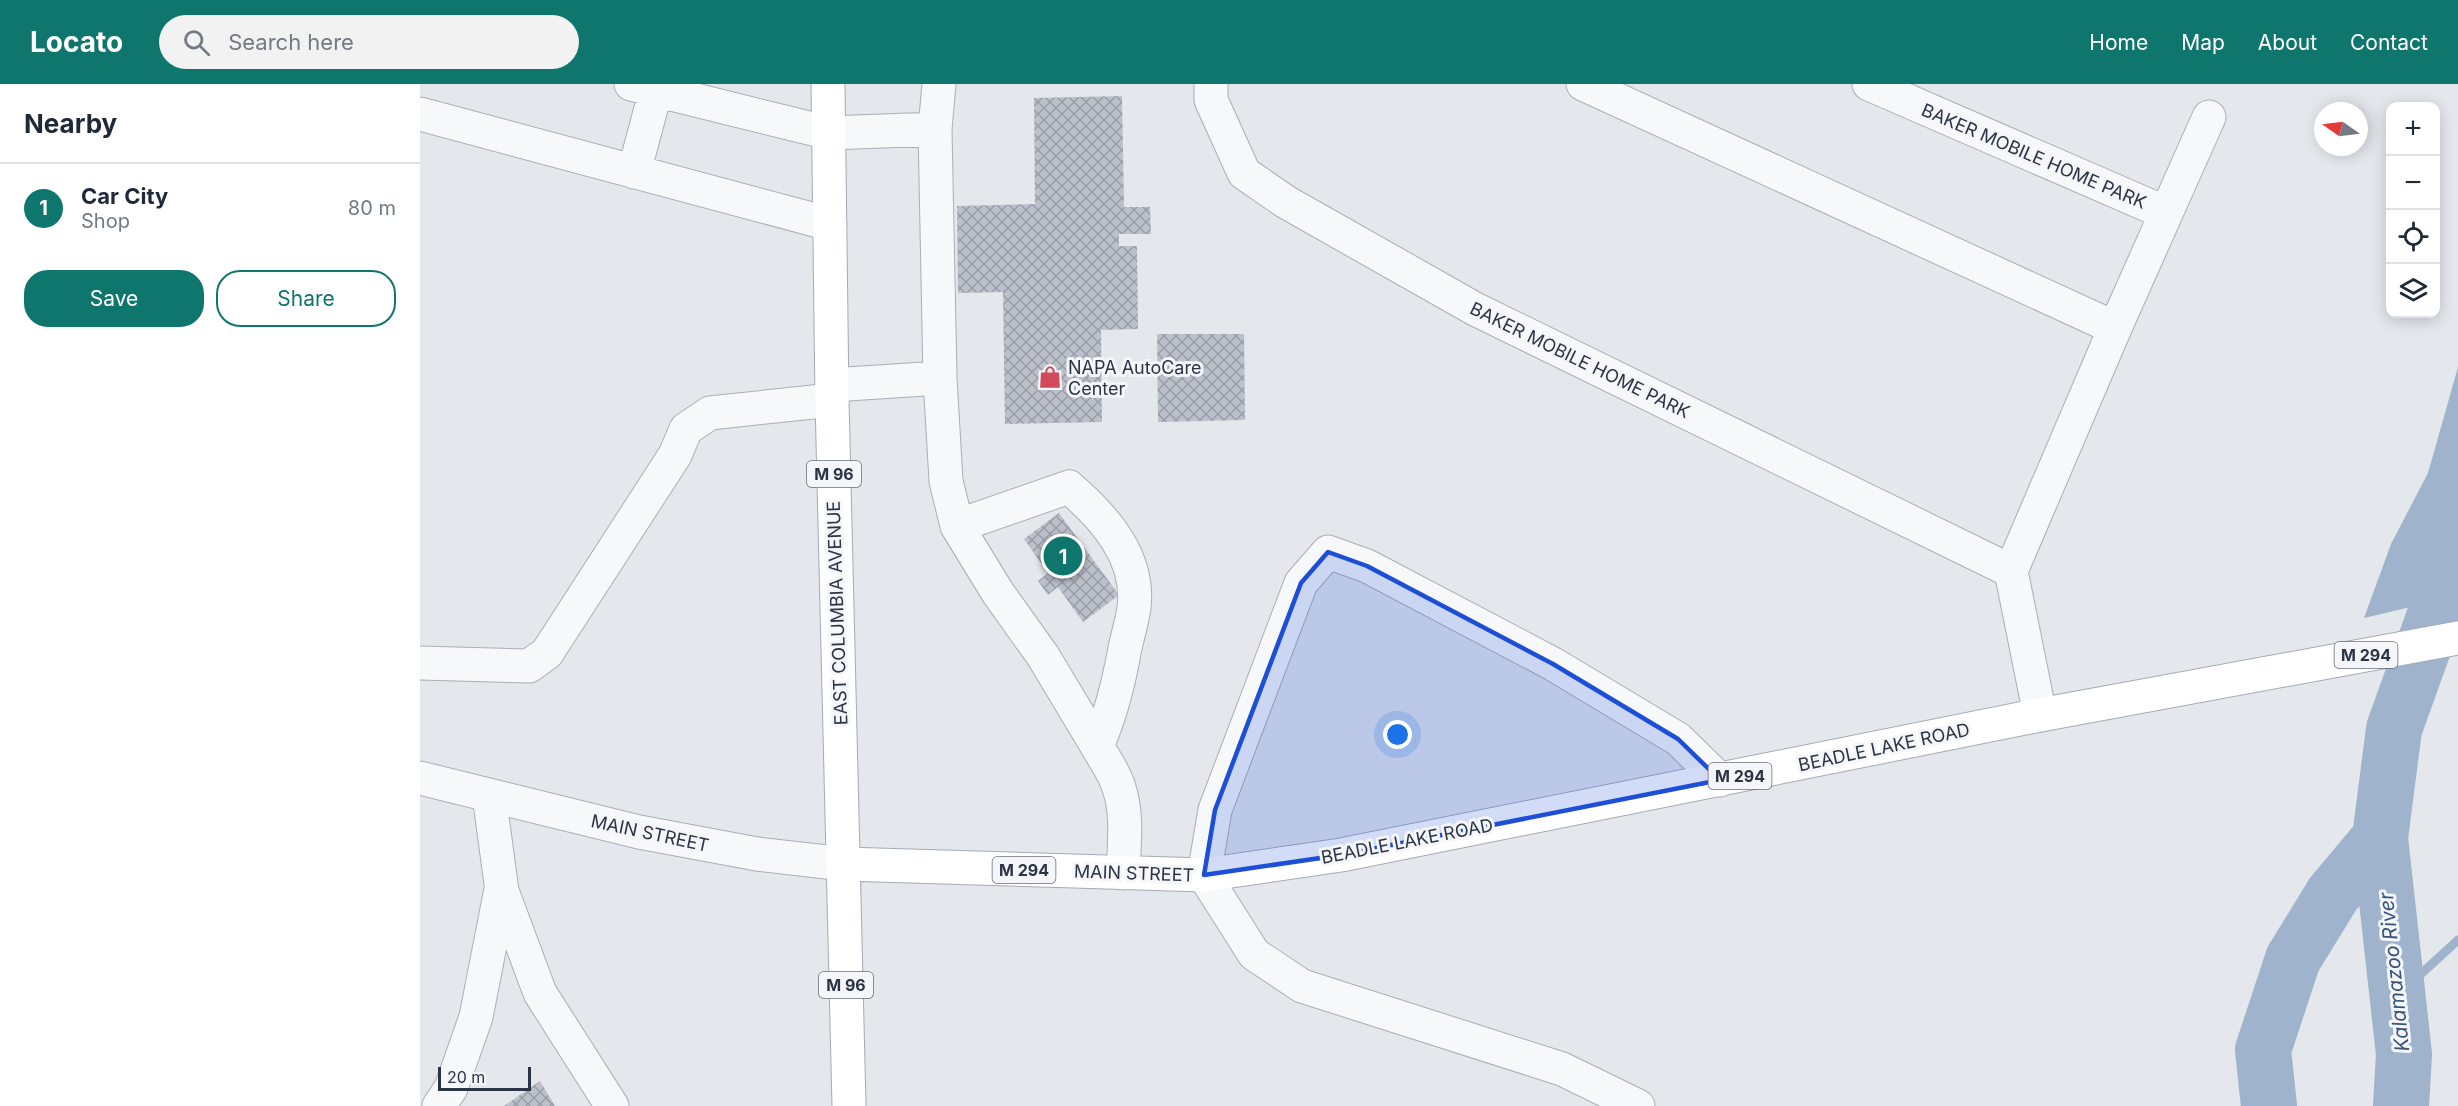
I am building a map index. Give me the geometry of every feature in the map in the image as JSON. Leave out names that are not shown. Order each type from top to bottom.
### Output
[{"type":"main road","name":"EAST COLUMBIA AVENUE","points":[[828,84],[832,393],[849,1106]]},
{"type":"main road","name":"BEADLE LAKE ROAD","points":[[1204,875],[1341,855],[2040,715],[2458,638]]},
{"type":"main road","name":"MAIN STREET","points":[[844,864],[1204,875]]},
{"type":"street","points":[[939,84],[935,129],[940,378],[946,482],[957,526],[998,593],[1043,656],[1119,785],[1124,831],[1123,873]]},
{"type":"street","name":"BAKER MOBILE HOME PARK","points":[[1211,84],[1211,100],[1244,174],[1286,202],[1475,309],[2012,571],[2115,328],[2209,117]]},
{"type":"street","points":[[1583,84],[2115,328]]},
{"type":"street","name":"BAKER MOBILE HOME PARK","points":[[1869,84],[2166,213]]},
{"type":"street","points":[[634,172],[644,87],[829,133],[935,129]]},
{"type":"street","points":[[420,114],[830,224]]},
{"type":"street","points":[[420,663],[529,666],[547,653],[675,455],[686,429],[710,413],[940,378]]},
{"type":"street","points":[[957,526],[1069,487],[1100,515],[1113,532],[1131,568],[1134,608],[1114,698],[1097,746]]},
{"type":"street","points":[[1204,875],[1215,810],[1300,583],[1328,552],[1367,566],[1552,664],[1678,739],[1720,780]]},
{"type":"street","points":[[2012,571],[2040,715]]},
{"type":"street","name":"MAIN STREET","points":[[420,778],[639,832],[757,854],[844,864]]},
{"type":"street","points":[[489,795],[501,887],[540,993],[612,1106]]},
{"type":"street","name":"MAIN STREET","points":[[1204,875],[1254,954],[1302,986],[1562,1069],[1638,1106]]},
{"type":"street","points":[[439,1106],[451,1088],[476,1017],[501,887]]},
{"type":"highlighted area","points":[[1328,552],[1367,566],[1553,664],[1678,739],[1720,780],[1341,855],[1204,875],[1215,810],[1301,583]]},
{"type":"water","points":[[2458,367],[2458,596],[2364,618],[2391,544],[2428,473]]},
{"type":"building","points":[[1122,96],[1124,207],[1150,207],[1151,234],[1119,234],[1119,246],[1137,246],[1138,329],[1101,330],[1102,422],[1005,424],[1003,292],[958,293],[957,206],[1035,204],[1034,98]]},
{"type":"building","points":[[1157,334],[1244,334],[1245,420],[1158,422]]},
{"type":"building","points":[[1059,513],[1119,595],[1083,622],[1058,587],[1048,595],[1038,581],[1048,573],[1024,539]]},
{"type":"building","points":[[540,1081],[555,1106],[504,1106]]},
{"type":"waterway","name":"Kalamazoo River","points":[[2269,1106],[2263,1050],[2293,959],[2333,894],[2380,838],[2394,729],[2458,551]]},
{"type":"waterway","name":"Kalamazoo River","points":[[2380,838],[2404,1054],[2401,1106]]},
{"type":"waterway","points":[[2397,996],[2458,940]]},
{"type":"place","name":"NAPA AutoCare Center","points":[[1050,377]]},
{"type":"place","name":"Car City","points":[[1063,556]]}]
